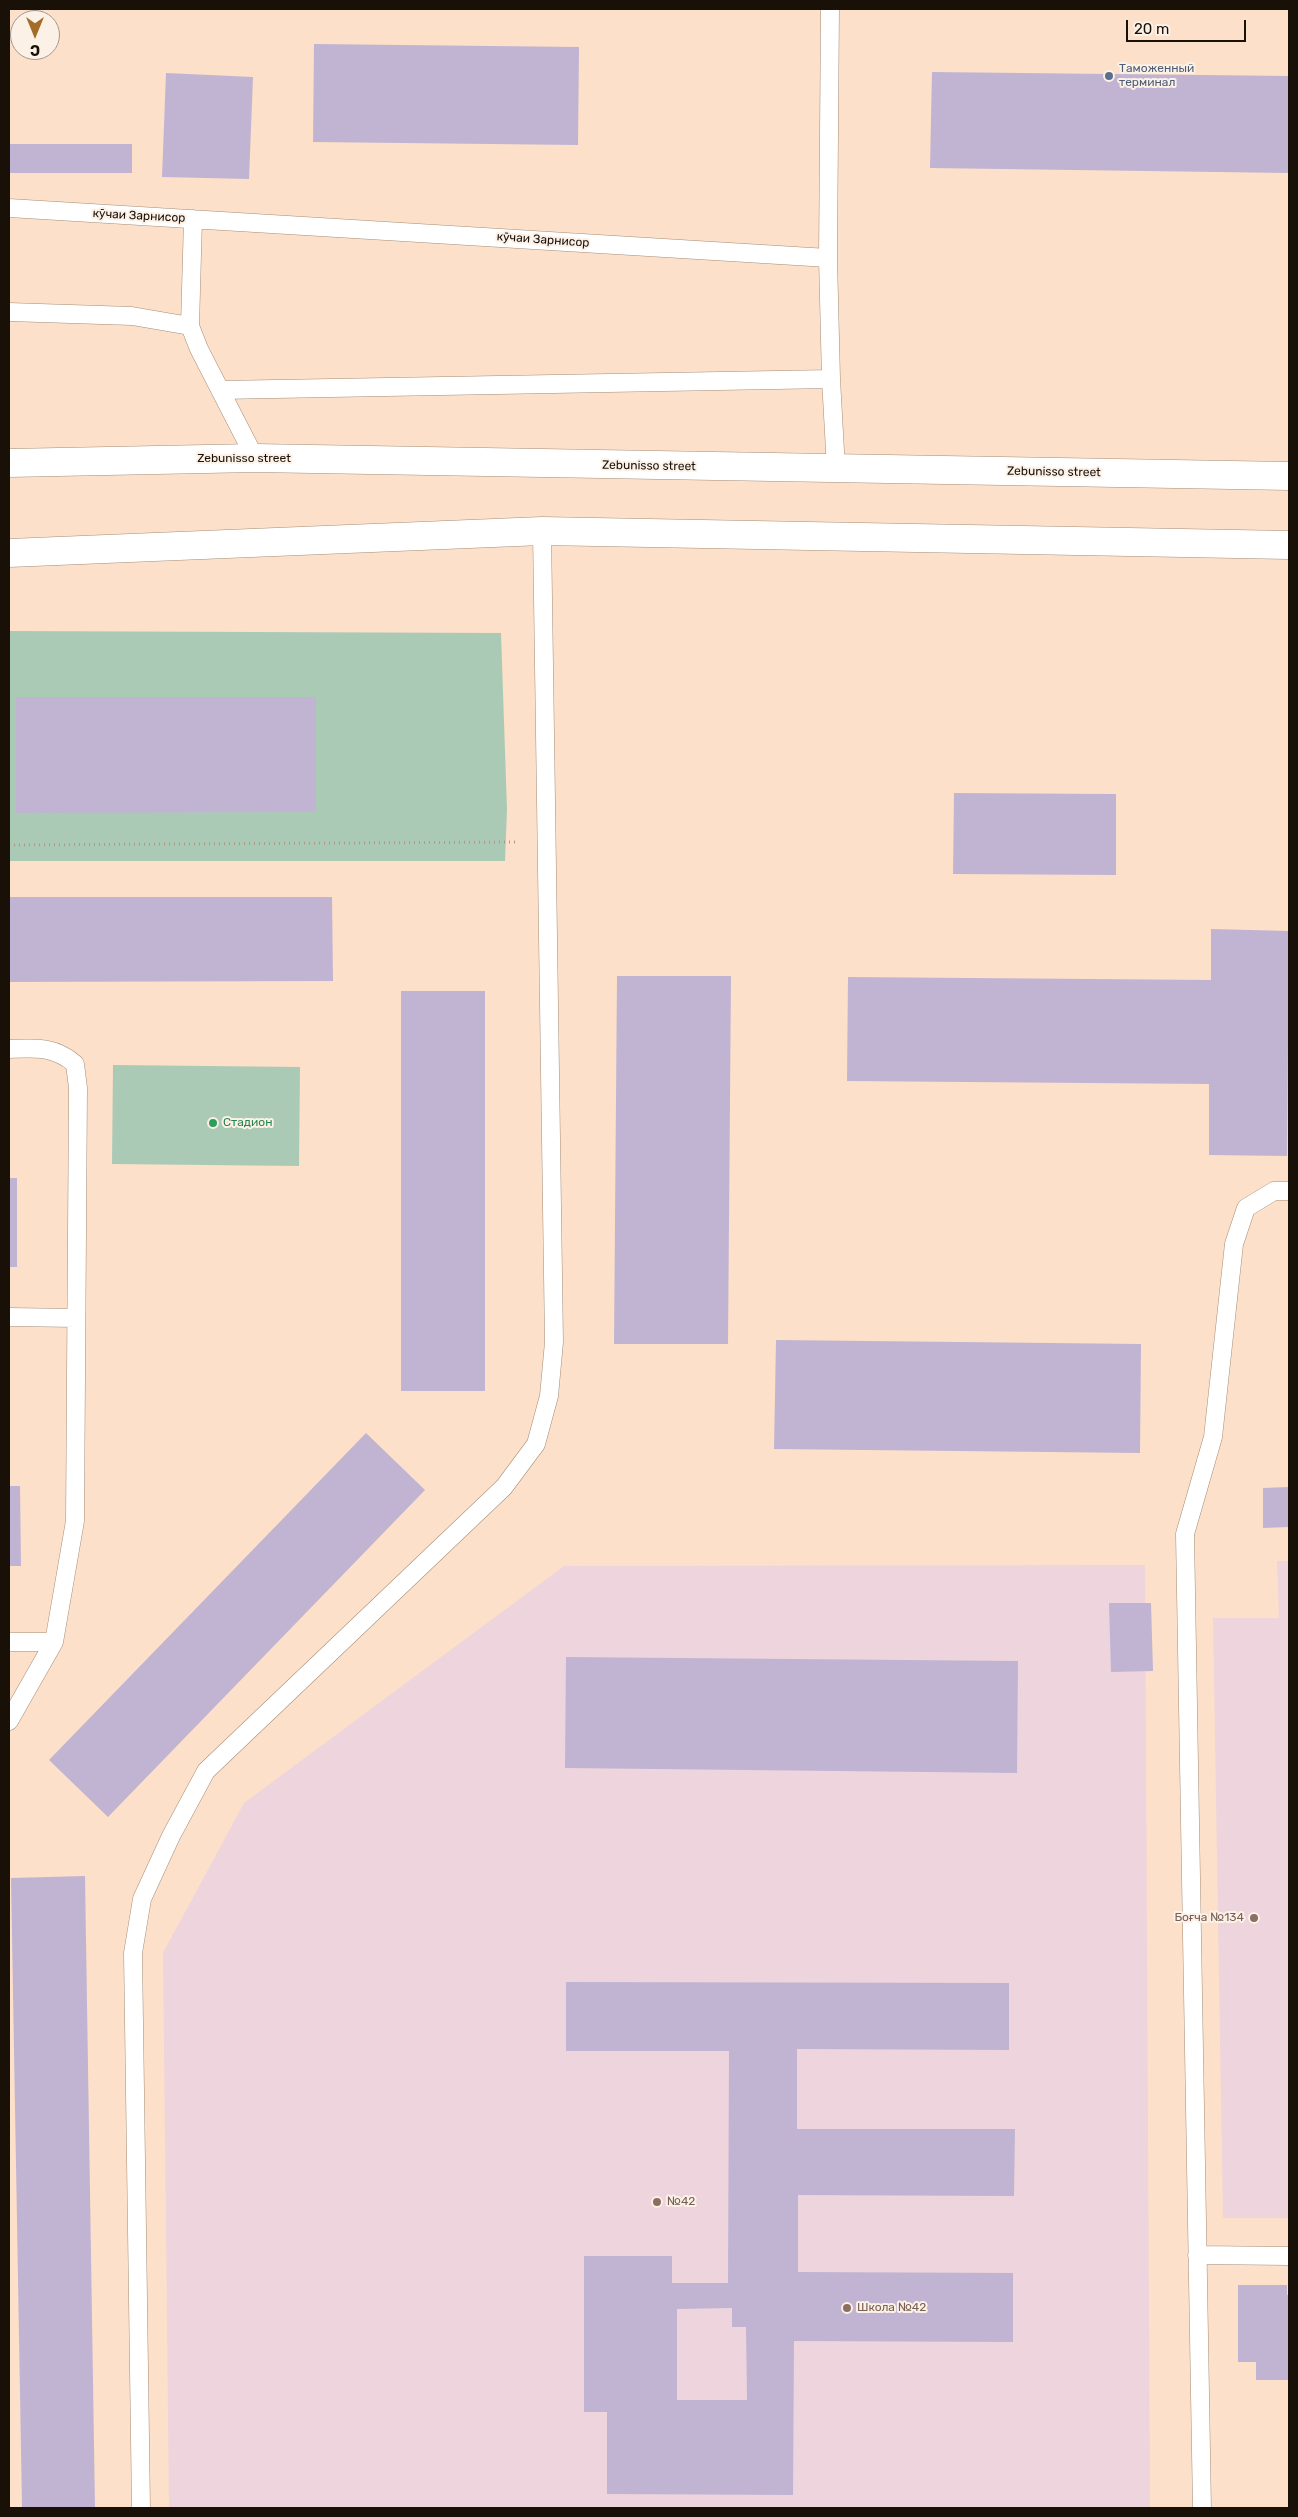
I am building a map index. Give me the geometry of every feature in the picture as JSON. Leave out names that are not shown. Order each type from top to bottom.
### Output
[{"type":"main road","name":"Zebunisso street","points":[[9,463],[255,458],[1289,476]]},
{"type":"main road","points":[[9,552],[542,531],[1289,545]]},
{"type":"lane","points":[[830,9],[828,258],[831,379],[836,469]]},
{"type":"lane","name":"кӯчаи Зарнисор","points":[[9,208],[828,258]]},
{"type":"lane","points":[[193,219],[190,326],[255,458]]},
{"type":"lane","points":[[9,312],[132,316],[190,326]]},
{"type":"lane","points":[[220,390],[831,379]]},
{"type":"lane","points":[[141,2508],[133,1953],[142,1900],[171,1836],[206,1771],[504,1487],[536,1444],[549,1396],[554,1342],[542,531]]},
{"type":"lane","points":[[9,1049],[40,1048],[63,1053],[75,1064],[78,1088],[75,1521],[54,1642],[9,1721]]},
{"type":"lane","points":[[1202,2508],[1185,1534],[1213,1437],[1234,1244],[1246,1208],[1274,1191],[1289,1191]]},
{"type":"lane","points":[[9,1317],[76,1318]]},
{"type":"lane","points":[[9,1642],[54,1642]]},
{"type":"lane","points":[[1197,2255],[1289,2256]]},
{"type":"path","points":[[9,845],[546,842]]},
{"type":"shaded area","name":"Боғча №134","points":[[1277,1561],[1289,1561],[1289,2218],[1223,2218],[1213,1618],[1279,1618]]},
{"type":"shaded area","name":"№42","points":[[1145,1565],[1150,2508],[169,2508],[163,1953],[244,1803],[564,1566]]},
{"type":"green space","points":[[9,631],[501,633],[507,810],[505,861],[9,861]]},
{"type":"green space","points":[[113,1065],[300,1067],[299,1166],[112,1164]]},
{"type":"building","points":[[314,44],[579,47],[578,145],[313,142]]},
{"type":"building","points":[[932,72],[1289,76],[1289,173],[930,168]]},
{"type":"building","points":[[166,73],[253,77],[249,179],[162,177]]},
{"type":"building","points":[[9,144],[132,144],[132,173],[9,173]]},
{"type":"building","points":[[16,697],[316,697],[316,812],[16,813]]},
{"type":"building","points":[[954,793],[1116,794],[1116,875],[953,874]]},
{"type":"building","points":[[9,897],[332,897],[333,981],[9,982]]},
{"type":"building","points":[[1211,929],[1289,931],[1287,1156],[1209,1155],[1209,1084],[847,1081],[848,977],[1211,980]]},
{"type":"building","points":[[617,976],[731,976],[728,1344],[614,1344]]},
{"type":"building","points":[[401,991],[485,991],[485,1391],[401,1391]]},
{"type":"building","points":[[9,1178],[17,1178],[17,1267],[9,1267]]},
{"type":"building","points":[[776,1340],[1141,1344],[1140,1453],[774,1449]]},
{"type":"building","points":[[366,1433],[425,1490],[108,1817],[49,1760]]},
{"type":"building","points":[[9,1486],[20,1486],[21,1566],[9,1566]]},
{"type":"building","points":[[1289,1487],[1289,1527],[1263,1528],[1263,1488]]},
{"type":"building","points":[[1109,1603],[1151,1603],[1153,1671],[1111,1672]]},
{"type":"building","points":[[566,1657],[1018,1661],[1017,1773],[565,1768]]},
{"type":"building","points":[[85,1876],[95,2508],[22,2508],[11,1878]]},
{"type":"building","points":[[566,1982],[1009,1983],[1009,2050],[797,2049],[797,2129],[1015,2129],[1014,2196],[798,2195],[798,2272],[1013,2273],[1013,2342],[794,2341],[793,2495],[607,2494],[607,2412],[584,2412],[584,2256],[672,2256],[672,2283],[728,2283],[729,2051],[566,2051]],"holes":[[[732,2308],[732,2327],[746,2327],[747,2400],[677,2400],[677,2309]]]},
{"type":"building","points":[[1238,2285],[1287,2285],[1287,2295],[1289,2295],[1289,2380],[1256,2380],[1256,2362],[1238,2362]]},
{"type":"place","name":"Таможенный терминал","points":[[1109,76]]},
{"type":"place","name":"Стадион","points":[[213,1123]]},
{"type":"place","name":"Боғча №134","points":[[1254,1918]]},
{"type":"place","name":"№42","points":[[657,2202]]},
{"type":"place","name":"Школа №42","points":[[847,2308]]}]
